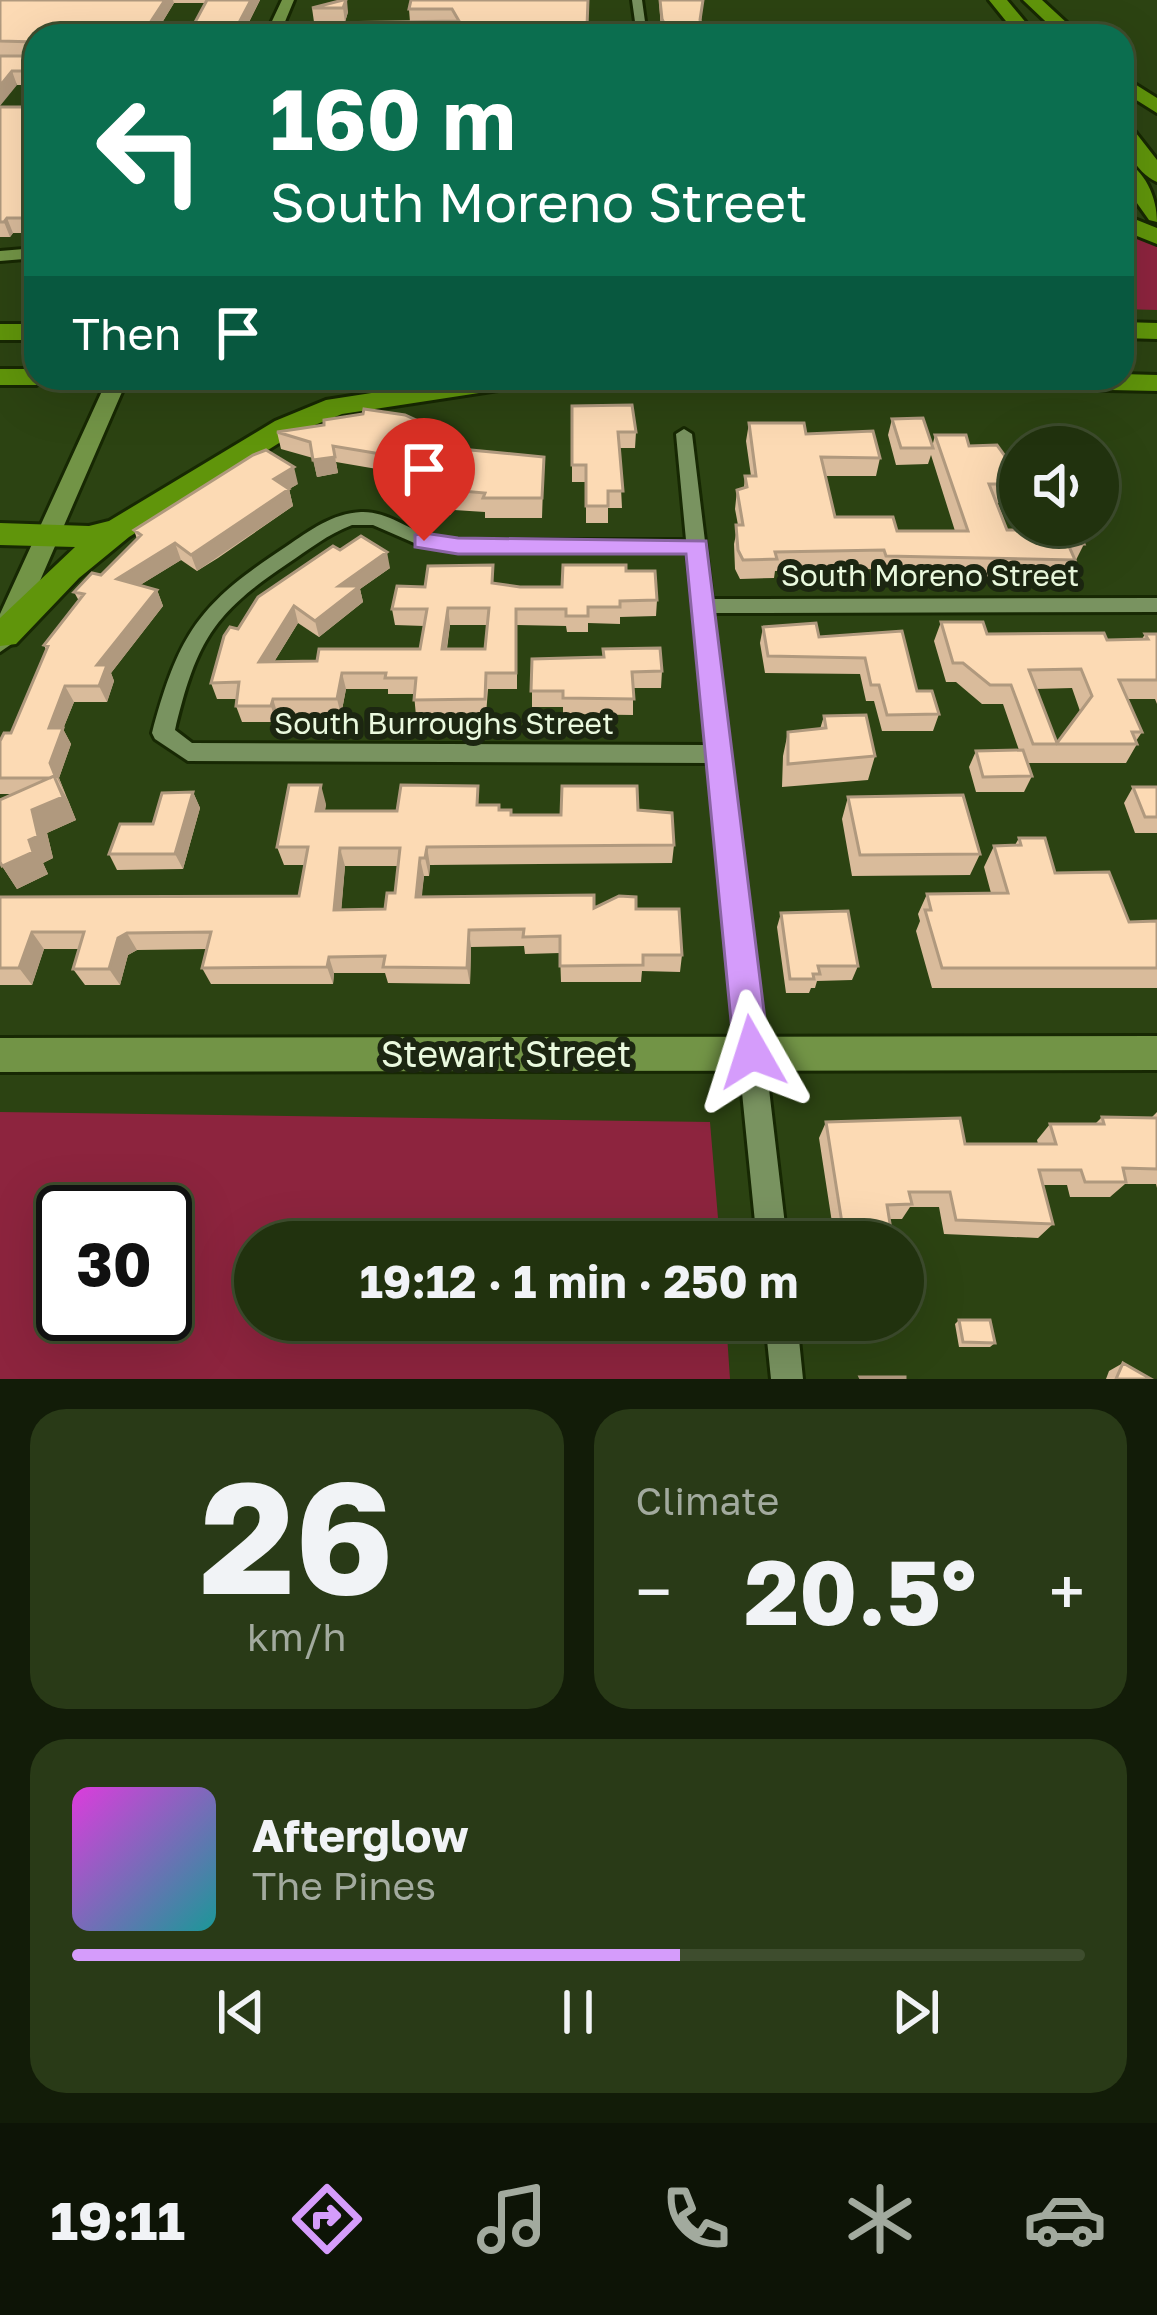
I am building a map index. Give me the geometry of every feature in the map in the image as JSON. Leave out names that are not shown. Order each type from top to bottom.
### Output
[{"type":"highway","points":[[998,0],[1018,24]]},
{"type":"highway","points":[[1030,0],[1058,24]]},
{"type":"highway","points":[[1134,144],[1157,175]]},
{"type":"highway","points":[[1134,183],[1157,215]]},
{"type":"highway","points":[[1,629],[120,529],[285,427],[336,406],[444,390]]},
{"type":"highway","points":[[0,534],[89,537],[120,529]]},
{"type":"street","points":[[1,629],[51,536],[113,390]]},
{"type":"street","points":[[684,434],[770,1221]]},
{"type":"street","name":"South Burroughs Street","points":[[697,546],[458,546],[424,541],[386,522],[359,518],[328,528],[233,590],[192,637],[180,661],[163,733],[188,752],[720,754]]},
{"type":"street","name":"South Moreno Street","points":[[704,606],[1157,605]]},
{"type":"street","name":"Stewart Street","points":[[0,1055],[1157,1053]]},
{"type":"street","points":[[783,1341],[787,1379]]},
{"type":"shaded area","points":[[1134,233],[1157,246],[1157,310],[1134,309]]},
{"type":"shaded area","points":[[0,1112],[710,1122],[718,1221],[234,1221],[234,1341],[727,1341],[730,1379],[0,1379]]},
{"type":"building","points":[[0,0],[165,0],[149,24],[24,24],[24,42],[0,41]]},
{"type":"building","points":[[207,0],[251,0],[238,24],[194,24]]},
{"type":"building","points":[[346,0],[343,8],[312,8]]},
{"type":"building","points":[[411,0],[588,0],[587,24],[330,23],[459,21],[452,9],[409,9]]},
{"type":"building","points":[[660,0],[703,0],[701,24],[664,24]]},
{"type":"building","points":[[0,56],[24,56],[24,71],[12,71],[0,86]]},
{"type":"building","points":[[0,107],[24,107],[24,218],[0,222]]},
{"type":"building","points":[[632,405],[636,432],[618,432],[623,491],[608,491],[608,506],[586,506],[586,465],[572,465],[572,406]]},
{"type":"building","points":[[364,409],[405,415],[431,427],[411,459],[333,446],[335,457],[313,460],[310,442],[277,432],[324,425],[324,420],[363,414]]},
{"type":"building","points":[[923,418],[933,448],[901,448],[892,419]]},
{"type":"building","points":[[749,423],[804,423],[806,434],[873,431],[880,458],[821,457],[835,517],[893,517],[897,531],[968,531],[935,435],[966,435],[969,446],[999,448],[999,484],[989,484],[999,510],[999,546],[1069,546],[1075,560],[886,556],[884,550],[775,552],[777,559],[743,560],[738,550],[736,525],[743,525],[737,490],[747,487],[745,476],[756,476]]},
{"type":"building","points":[[266,450],[294,467],[274,479],[289,489],[191,555],[175,543],[117,579],[157,590],[97,665],[107,665],[99,686],[65,686],[49,728],[63,728],[50,763],[56,778],[0,778],[0,741],[4,733],[11,733],[48,646],[44,645],[84,594],[74,592],[92,573],[101,575],[141,535],[134,530]]},
{"type":"building","points":[[425,450],[469,460],[470,450],[544,457],[542,498],[483,498],[485,493],[451,490],[448,495],[425,490],[435,475],[411,469]]},
{"type":"building","points":[[361,536],[387,552],[339,586],[360,586],[315,621],[294,606],[259,662],[317,661],[319,649],[420,649],[427,609],[392,609],[397,586],[425,587],[428,566],[493,565],[492,583],[562,587],[563,565],[626,565],[626,571],[655,571],[657,600],[588,607],[588,616],[566,616],[566,609],[516,609],[516,673],[486,673],[485,699],[414,700],[416,678],[342,673],[337,699],[273,699],[271,706],[236,706],[239,682],[211,683],[230,627],[238,629],[258,597],[333,546],[340,550]],"holes":[[[448,608],[489,608],[485,649],[442,649]]]},
{"type":"building","points":[[941,622],[983,622],[987,634],[1104,633],[1107,640],[1148,639],[1145,634],[1157,634],[1157,680],[1119,680],[1142,732],[1132,732],[1137,744],[1033,744],[1011,685],[990,685],[963,663],[953,663]],"holes":[[[1081,669],[1092,696],[1057,743],[1029,670]]]},
{"type":"building","points":[[816,623],[819,637],[902,631],[917,691],[932,691],[939,714],[887,715],[879,685],[871,685],[865,658],[768,656],[763,627]]},
{"type":"building","points":[[660,648],[662,671],[632,672],[634,699],[563,698],[563,691],[531,691],[532,659],[604,657],[603,649]]},
{"type":"building","points":[[866,715],[875,756],[788,764],[788,732],[826,728],[824,716]]},
{"type":"building","points":[[1023,750],[1032,776],[983,777],[976,751]]},
{"type":"building","points":[[54,776],[63,797],[32,810],[38,836],[29,840],[33,852],[2,866],[0,800]]},
{"type":"building","points":[[289,785],[321,785],[316,811],[397,811],[401,785],[478,786],[477,805],[499,805],[499,810],[511,810],[511,815],[561,815],[562,786],[637,786],[638,810],[672,813],[674,845],[427,847],[425,858],[420,858],[416,897],[594,895],[594,908],[619,896],[636,897],[636,909],[679,909],[682,955],[643,955],[643,965],[560,966],[560,936],[523,937],[524,929],[469,930],[467,968],[383,967],[385,956],[329,957],[327,967],[202,968],[211,932],[127,933],[118,938],[109,969],[73,969],[84,932],[32,932],[19,968],[0,968],[0,897],[299,896],[308,847],[277,847]],"holes":[[[340,848],[400,848],[395,893],[387,893],[385,909],[334,910]]]},
{"type":"building","points":[[1133,787],[1157,787],[1157,817],[1145,817]]},
{"type":"building","points":[[193,792],[175,854],[109,854],[120,824],[153,824],[162,793]]},
{"type":"building","points":[[963,795],[980,854],[860,855],[848,797]]},
{"type":"building","points":[[1019,838],[1045,838],[1055,873],[1109,872],[1129,922],[1157,921],[1157,968],[942,968],[925,910],[931,910],[927,894],[1008,893],[994,846],[1021,845]]},
{"type":"building","points":[[848,911],[858,966],[818,966],[820,974],[813,974],[814,979],[790,979],[781,913]]},
{"type":"building","points":[[1102,1117],[1157,1118],[1157,1169],[1123,1168],[1126,1182],[1085,1182],[1081,1170],[1039,1170],[1053,1224],[956,1220],[950,1192],[909,1192],[912,1204],[887,1205],[890,1221],[842,1221],[826,1122],[960,1118],[965,1144],[1056,1144],[1050,1124],[1104,1124]]},
{"type":"building","points":[[959,1320],[990,1320],[995,1343],[963,1342]]},
{"type":"building","points":[[1123,1363],[1151,1379],[1116,1379]]},
{"type":"route","points":[[424,541],[458,546],[697,546],[752,1052]]}]
